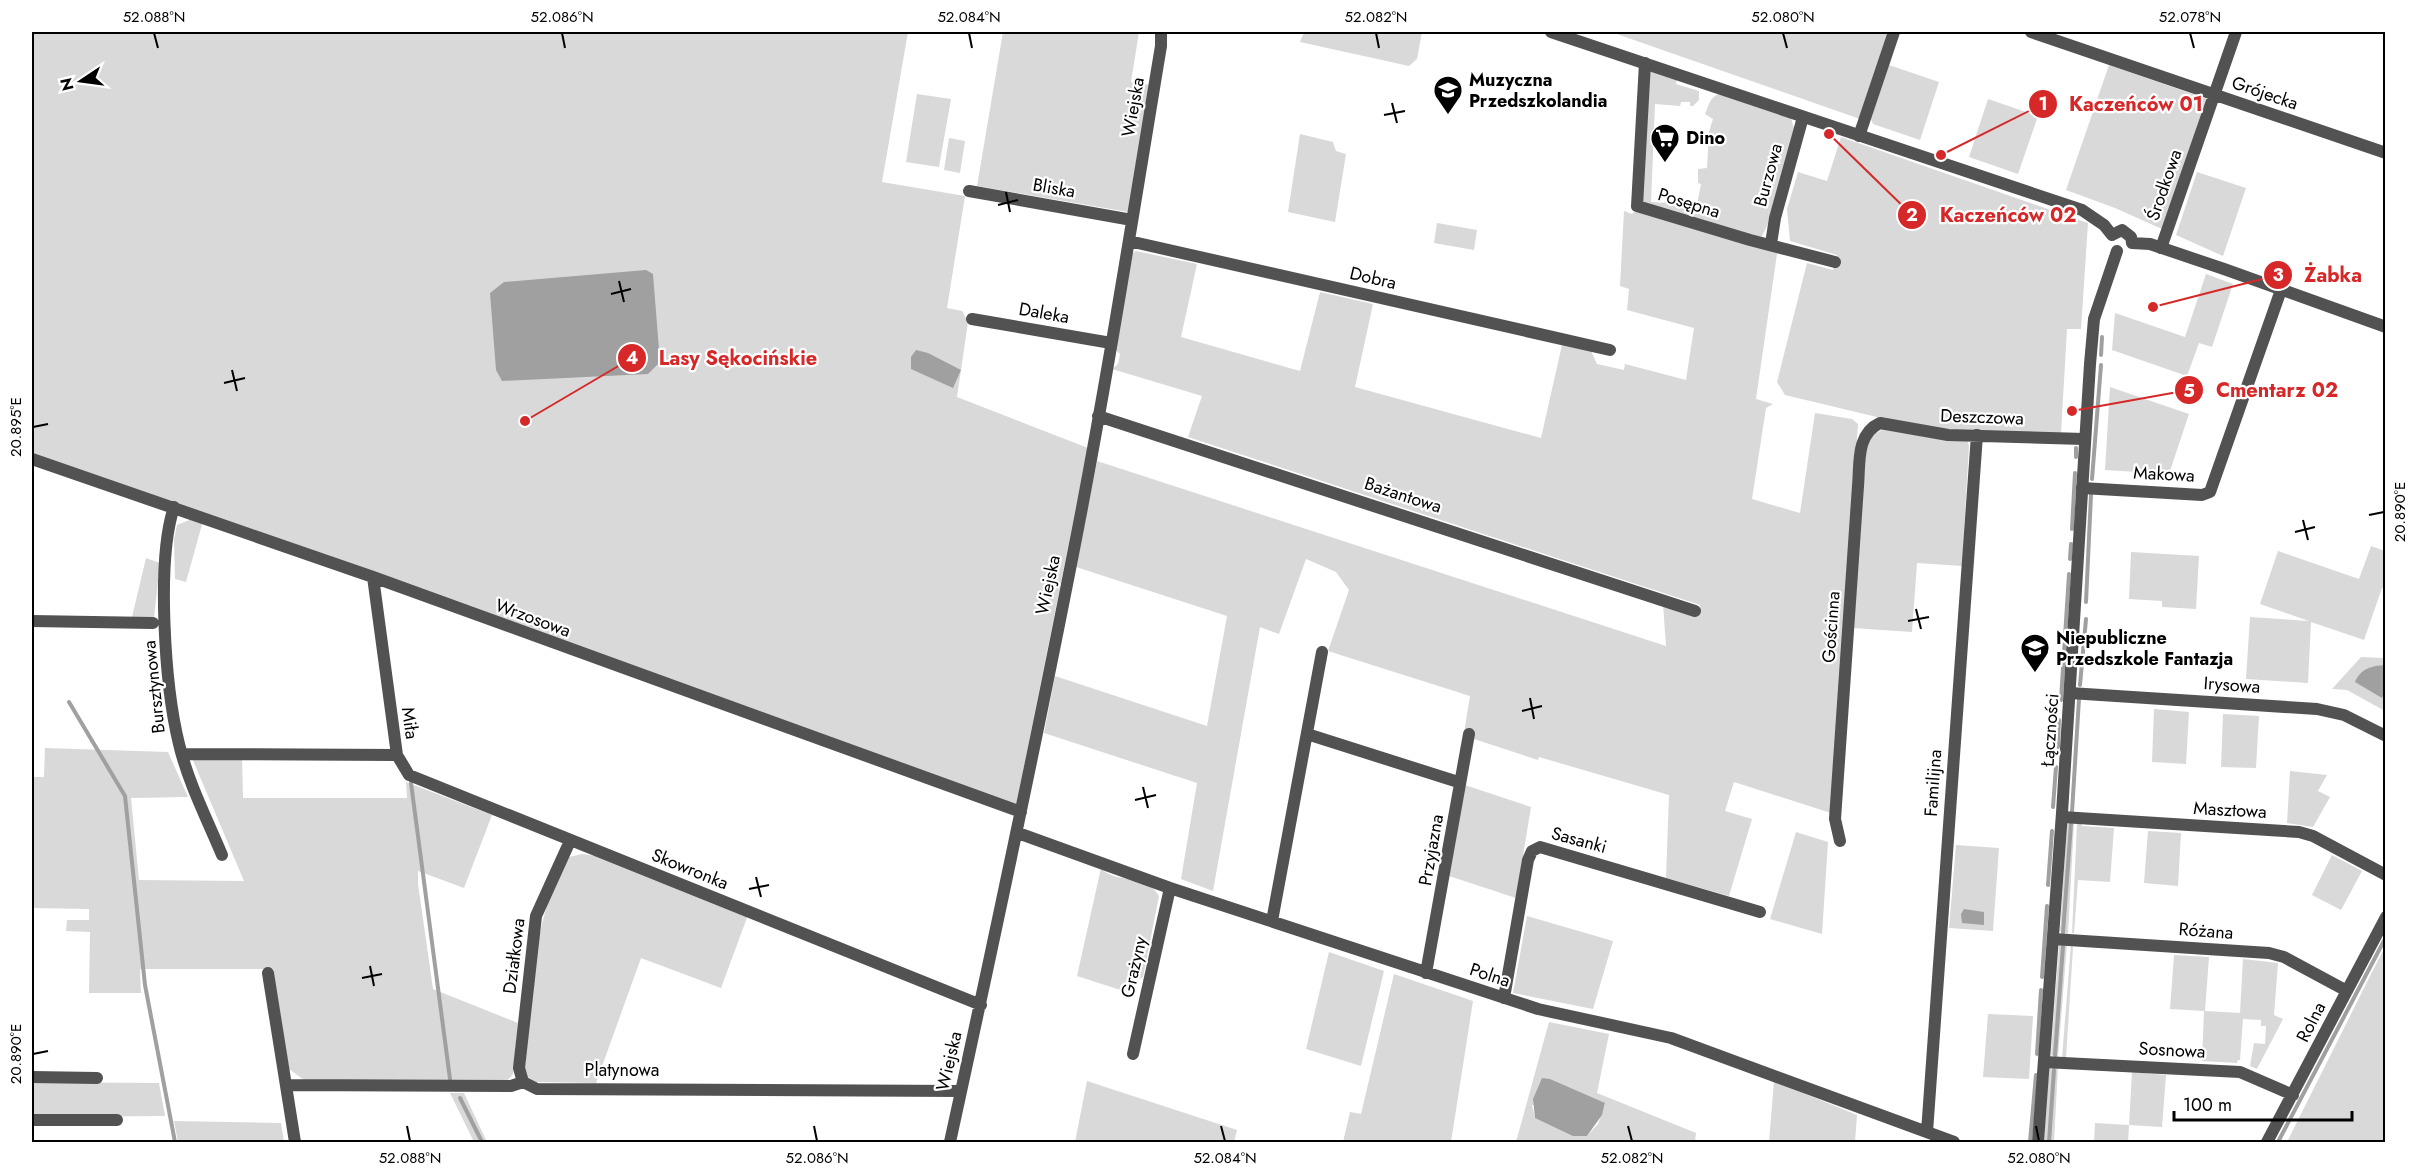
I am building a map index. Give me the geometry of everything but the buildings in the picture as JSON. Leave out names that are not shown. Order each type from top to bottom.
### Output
[{"type":"street","name":"Wiejska","points":[[950,1143],[1018,834],[1098,416],[1161,46],[1161,32]]},
{"type":"street","points":[[1551,32],[2082,210],[2104,225],[2112,235],[2111,244],[2117,251],[2127,251],[2132,243],[2131,237],[2122,231],[2112,235]]},
{"type":"street","points":[[1859,136],[1894,32]]},
{"type":"street","name":"Grójecka","points":[[2031,32],[2385,153]]},
{"type":"street","name":"Środkowa","points":[[2161,248],[2236,32]]},
{"type":"street","name":"Posępna","points":[[1645,63],[1637,206],[1750,240],[1835,262]]},
{"type":"street","name":"Burzowa","points":[[1771,244],[1775,218],[1803,117]]},
{"type":"street","name":"Bliska","points":[[969,191],[1132,220]]},
{"type":"street","name":"Dobra","points":[[1129,241],[1610,350]]},
{"type":"street","points":[[2132,243],[2161,248],[2385,327]]},
{"type":"street","name":"Łączności","points":[[2038,1143],[2062,817],[2084,440],[2094,319],[2117,251]]},
{"type":"street","name":"Makowa","points":[[2082,488],[2202,495],[2210,492],[2281,290]]},
{"type":"street","name":"Daleka","points":[[972,319],[1111,343]]},
{"type":"street","name":"Bażantowa","points":[[1098,416],[1695,611]]},
{"type":"street","name":"Deszczowa","points":[[1880,423],[1930,433],[2084,440]]},
{"type":"street","name":"Gościnna","points":[[1840,841],[1835,819],[1861,447],[1870,428],[1880,423]]},
{"type":"street","name":"Familijna","points":[[1927,1132],[1977,435]]},
{"type":"street","name":"Wrzosowa","points":[[32,459],[373,577],[1022,812]]},
{"type":"street","name":"Bursztynowa","points":[[174,507],[167,528],[165,624],[175,724],[182,754],[222,855]]},
{"type":"street","name":"Miła","points":[[182,754],[397,754],[373,577]]},
{"type":"street","points":[[32,621],[153,623]]},
{"type":"street","points":[[1272,921],[1322,652]]},
{"type":"street","name":"Irysowa","points":[[2070,693],[2318,709],[2344,715],[2385,736]]},
{"type":"street","points":[[1307,734],[1455,781]]},
{"type":"street","name":"Przyjazna","points":[[1426,973],[1469,734]]},
{"type":"street","name":"Skowronka","points":[[397,754],[409,776],[981,1005]]},
{"type":"street","name":"Masztowa","points":[[2062,817],[2299,832],[2313,836],[2385,875]]},
{"type":"street","name":"Polna","points":[[1018,834],[1170,888],[1538,1009],[1671,1038],[1954,1143]]},
{"type":"street","name":"Działkowa","points":[[523,1082],[519,1068],[536,916],[570,841]]},
{"type":"street","name":"Sasanki","points":[[1504,998],[1528,860],[1532,851],[1540,847],[1760,912]]},
{"type":"street","name":"Grażyny","points":[[1133,1054],[1170,888]]},
{"type":"street","name":"Rolna","points":[[2267,1143],[2385,917]]},
{"type":"street","name":"Różana","points":[[2053,939],[2269,953],[2284,957],[2347,991]]},
{"type":"street","points":[[268,973],[296,1143]]},
{"type":"street","name":"Sosnowa","points":[[2044,1062],[2240,1072],[2293,1095]]},
{"type":"street","points":[[32,1077],[97,1078]]},
{"type":"street","name":"Platynowa","points":[[286,1085],[511,1086],[523,1082],[537,1089],[961,1091]]},
{"type":"street","points":[[32,1120],[117,1120]]},
{"type":"shaded area","points":[[32,32],[908,32],[882,182],[965,196],[947,308],[962,311],[968,322],[957,397],[1088,448],[1016,806],[32,455]]},
{"type":"shaded area","points":[[1003,32],[1139,32],[1131,82],[1151,85],[1128,212],[977,186]]},
{"type":"shaded area","points":[[1304,32],[1422,32],[1417,59],[1409,66],[1300,42]]},
{"type":"shaded area","points":[[1611,32],[1890,32],[1860,119]]},
{"type":"shaded area","points":[[1889,65],[1939,82],[1920,140],[1873,124],[1871,119]]},
{"type":"shaded area","points":[[2109,65],[2207,99],[2162,229],[2066,190]]},
{"type":"shaded area","points":[[1649,70],[1677,79],[1676,84],[1699,91],[1699,100],[1693,106],[1690,106],[1690,102],[1681,102],[1680,106],[1655,104],[1651,202],[1697,204],[1701,184],[1698,183],[1698,169],[1707,168],[1709,132],[1713,119],[1705,114],[1710,101],[1717,95],[1720,94],[1791,118],[1794,128],[1767,226],[1762,236],[1756,238],[1647,207],[1642,201]]},
{"type":"shaded area","points":[[917,94],[951,99],[939,167],[906,162]]},
{"type":"shaded area","points":[[1988,99],[2038,116],[2018,174],[1969,157]]},
{"type":"shaded area","points":[[1300,134],[1333,142],[1336,151],[1346,154],[1335,222],[1288,212]]},
{"type":"shaded area","points":[[1841,137],[2088,223],[2081,329],[2067,329],[2061,433],[1927,429],[1785,395],[1777,382],[1807,263],[1833,270],[1837,255],[1790,241],[1787,209],[1798,172],[1827,181]]},
{"type":"shaded area","points":[[949,138],[965,141],[960,173],[944,170]]},
{"type":"shaded area","points":[[2197,172],[2246,188],[2223,256],[2176,235]]},
{"type":"shaded area","points":[[1636,210],[1778,247],[1756,399],[1773,404],[1766,408],[1752,499],[1800,513],[1815,413],[1852,419],[1858,424],[1831,813],[1734,782],[1725,811],[1752,819],[1729,896],[1666,878],[1669,795],[1539,757],[1538,760],[1474,739],[1464,733],[1470,696],[1328,651],[1349,590],[1336,572],[1306,559],[1279,634],[1260,627],[1213,891],[1181,879],[1197,783],[1044,733],[1055,676],[1207,726],[1227,616],[1076,567],[1097,461],[1666,646],[1663,604],[1699,610],[1700,605],[1188,437],[1202,396],[1112,369],[1118,364],[1120,354],[1115,349],[1133,253],[1136,251],[1197,264],[1181,337],[1300,371],[1320,292],[1373,304],[1355,387],[1541,438],[1562,345],[1591,351],[1597,364],[1624,370],[1625,364],[1686,380],[1694,328],[1627,310],[1629,289],[1620,286],[1624,211],[1632,214]]},
{"type":"shaded area","points":[[1437,223],[1477,230],[1474,250],[1434,243]]},
{"type":"shaded area","points":[[646,270],[653,274],[660,362],[648,374],[502,381],[496,370],[490,293],[504,282]]},
{"type":"shaded area","points":[[2206,274],[2233,284],[2212,347],[2199,343],[2187,376],[2112,350],[2115,313],[2185,337]]},
{"type":"shaded area","points":[[916,350],[928,353],[961,370],[953,388],[911,369],[911,357]]},
{"type":"shaded area","points":[[2110,387],[2189,414],[2169,474],[2105,470]]},
{"type":"shaded area","points":[[1883,429],[1926,437],[1967,440],[1969,446],[1962,566],[1917,563],[1912,632],[1853,628],[1866,447],[1872,436]]},
{"type":"shaded area","points":[[192,519],[203,521],[186,582],[175,579],[174,539],[177,525]]},
{"type":"shaded area","points":[[2371,546],[2385,551],[2385,588],[2382,588],[2364,640],[2311,622],[2308,683],[2246,679],[2250,617],[2309,621],[2260,604],[2278,551],[2359,579]]},
{"type":"shaded area","points":[[2131,552],[2199,556],[2196,609],[2162,607],[2162,601],[2129,599]]},
{"type":"shaded area","points":[[146,558],[160,563],[154,618],[132,617]]},
{"type":"shaded area","points":[[2361,657],[2385,658],[2385,711],[2347,690],[2332,689]]},
{"type":"shaded area","points":[[2385,665],[2385,691],[2382,698],[2355,682],[2357,677],[2367,669]]},
{"type":"shaded area","points":[[2154,709],[2189,712],[2186,764],[2152,762]]},
{"type":"shaded area","points":[[2223,714],[2259,716],[2256,768],[2221,767]]},
{"type":"shaded area","points":[[45,748],[168,752],[188,797],[131,798],[139,880],[244,881],[192,758],[242,757],[243,798],[407,798],[406,782],[492,815],[464,888],[418,871],[418,884],[433,989],[518,1023],[513,1074],[505,1083],[304,1080],[289,1069],[273,969],[140,969],[141,993],[89,993],[90,932],[66,931],[67,920],[89,920],[89,909],[32,908],[32,777],[44,777]]},
{"type":"shaded area","points":[[2290,771],[2327,775],[2318,791],[2330,797],[2313,827],[2287,823]]},
{"type":"shaded area","points":[[1465,785],[1531,807],[1516,898],[1449,876]]},
{"type":"shaded area","points":[[2074,823],[2068,934],[2060,931],[2067,824]]},
{"type":"shaded area","points":[[2077,823],[2081,823],[2082,826],[2114,828],[2110,882],[2078,880],[2074,933],[2072,933]]},
{"type":"shaded area","points":[[2148,831],[2181,833],[2178,886],[2144,883]]},
{"type":"shaded area","points":[[1796,832],[1828,842],[1822,934],[1770,919]]},
{"type":"shaded area","points":[[1956,845],[1999,848],[1993,931],[1949,928]]},
{"type":"shaded area","points":[[582,854],[596,856],[748,915],[721,988],[641,958],[596,1083],[531,1082],[524,1075],[531,991],[540,934],[556,881],[569,857]]},
{"type":"shaded area","points":[[2332,855],[2362,871],[2341,910],[2312,895]]},
{"type":"shaded area","points":[[1101,868],[1114,876],[1146,884],[1159,896],[1143,977],[1136,981],[1133,994],[1077,976]]},
{"type":"shaded area","points":[[1964,909],[1984,912],[1984,925],[1962,923],[1961,914]]},
{"type":"shaded area","points":[[1527,916],[1613,941],[1593,1009],[1513,993]]},
{"type":"shaded area","points":[[2067,944],[2058,1057],[2053,1057],[2051,1054],[2059,945]]},
{"type":"shaded area","points":[[2071,944],[2073,948],[2066,1058],[2062,1058]]},
{"type":"shaded area","points":[[2385,947],[2385,1142],[2287,1142],[2371,974]]},
{"type":"shaded area","points":[[1329,952],[1384,971],[1361,1066],[1306,1049]]},
{"type":"shaded area","points":[[2174,955],[2209,957],[2205,1011],[2240,1013],[2243,959],[2278,963],[2274,1015],[2283,1019],[2257,1069],[2250,1066],[2254,1043],[2265,1044],[2266,1026],[2261,1026],[2261,1020],[2243,1019],[2240,1060],[2237,1063],[2202,1061],[2204,1011],[2170,1009]]},
{"type":"shaded area","points":[[1394,974],[1473,1001],[1451,1142],[1343,1142],[1350,1112],[1361,1114]]},
{"type":"shaded area","points":[[1988,1014],[2033,1016],[2029,1079],[1983,1077]]},
{"type":"shaded area","points":[[1549,1022],[1609,1034],[1597,1093],[1696,1133],[1695,1142],[1516,1142]],"holes":[[[1532,1105],[1605,1105],[1598,1124],[1587,1136],[1535,1118]]]},
{"type":"shaded area","points":[[2049,1067],[2058,1067],[2054,1142],[2044,1142]]},
{"type":"shaded area","points":[[2132,1072],[2166,1075],[2162,1127],[2129,1125]]},
{"type":"shaded area","points":[[1542,1078],[1550,1079],[1605,1103],[1602,1115],[1587,1136],[1573,1136],[1535,1118],[1533,1099]]},
{"type":"shaded area","points":[[1087,1081],[1237,1130],[1234,1142],[1075,1142]]},
{"type":"shaded area","points":[[1774,1081],[1857,1115],[1855,1142],[1769,1142]]},
{"type":"shaded area","points":[[32,1082],[159,1083],[165,1116],[32,1117]]},
{"type":"shaded area","points":[[450,1093],[464,1093],[487,1142],[474,1142]]},
{"type":"shaded area","points":[[174,1121],[281,1123],[284,1142],[178,1142]]},
{"type":"shaded area","points":[[2095,1123],[2129,1125],[2128,1142],[2094,1142]]},
{"type":"waterway","points":[[2101,355],[2102,337]]},
{"type":"waterway","points":[[2092,479],[2101,365]]},
{"type":"waterway","points":[[2076,448],[2076,457]]},
{"type":"waterway","points":[[2072,529],[2075,473]]},
{"type":"waterway","points":[[2086,602],[2091,495]]},
{"type":"waterway","points":[[2070,559],[2071,544]]},
{"type":"waterway","points":[[2061,700],[2069,574]]},
{"type":"waterway","points":[[2080,685],[2086,619]]},
{"type":"waterway","points":[[2072,812],[2079,699]]},
{"type":"waterway","points":[[69,702],[125,796],[145,985],[175,1142]]},
{"type":"waterway","points":[[2058,747],[2059,720]]},
{"type":"waterway","points":[[2053,807],[2056,767]]},
{"type":"waterway","points":[[411,783],[450,1079]]},
{"type":"waterway","points":[[2063,933],[2071,824]]},
{"type":"waterway","points":[[2048,885],[2052,831]]},
{"type":"waterway","points":[[2042,977],[2047,906]]},
{"type":"waterway","points":[[2278,1142],[2386,937]]},
{"type":"waterway","points":[[2055,1055],[2063,946]]},
{"type":"waterway","points":[[2037,1054],[2041,990]]},
{"type":"waterway","points":[[2049,1142],[2054,1070]]},
{"type":"waterway","points":[[2030,1142],[2036,1075]]},
{"type":"waterway","points":[[460,1098],[482,1142]]},
{"type":"place","name":"Muzyczna Przedszkolandia","points":[[1448,116]]},
{"type":"place","name":"Kaczeńców 02","points":[[1829,134]]},
{"type":"place","name":"Kaczeńców 01","points":[[1941,155]]},
{"type":"place","name":"Dino","points":[[1665,164]]},
{"type":"place","name":"Żabka","points":[[2153,307]]},
{"type":"place","name":"Cmentarz 02","points":[[2072,411]]},
{"type":"place","name":"Lasy Sękocińskie","points":[[525,421]]},
{"type":"place","name":"Niepubliczne Przedszkole Fantazja","points":[[2035,674]]}]
